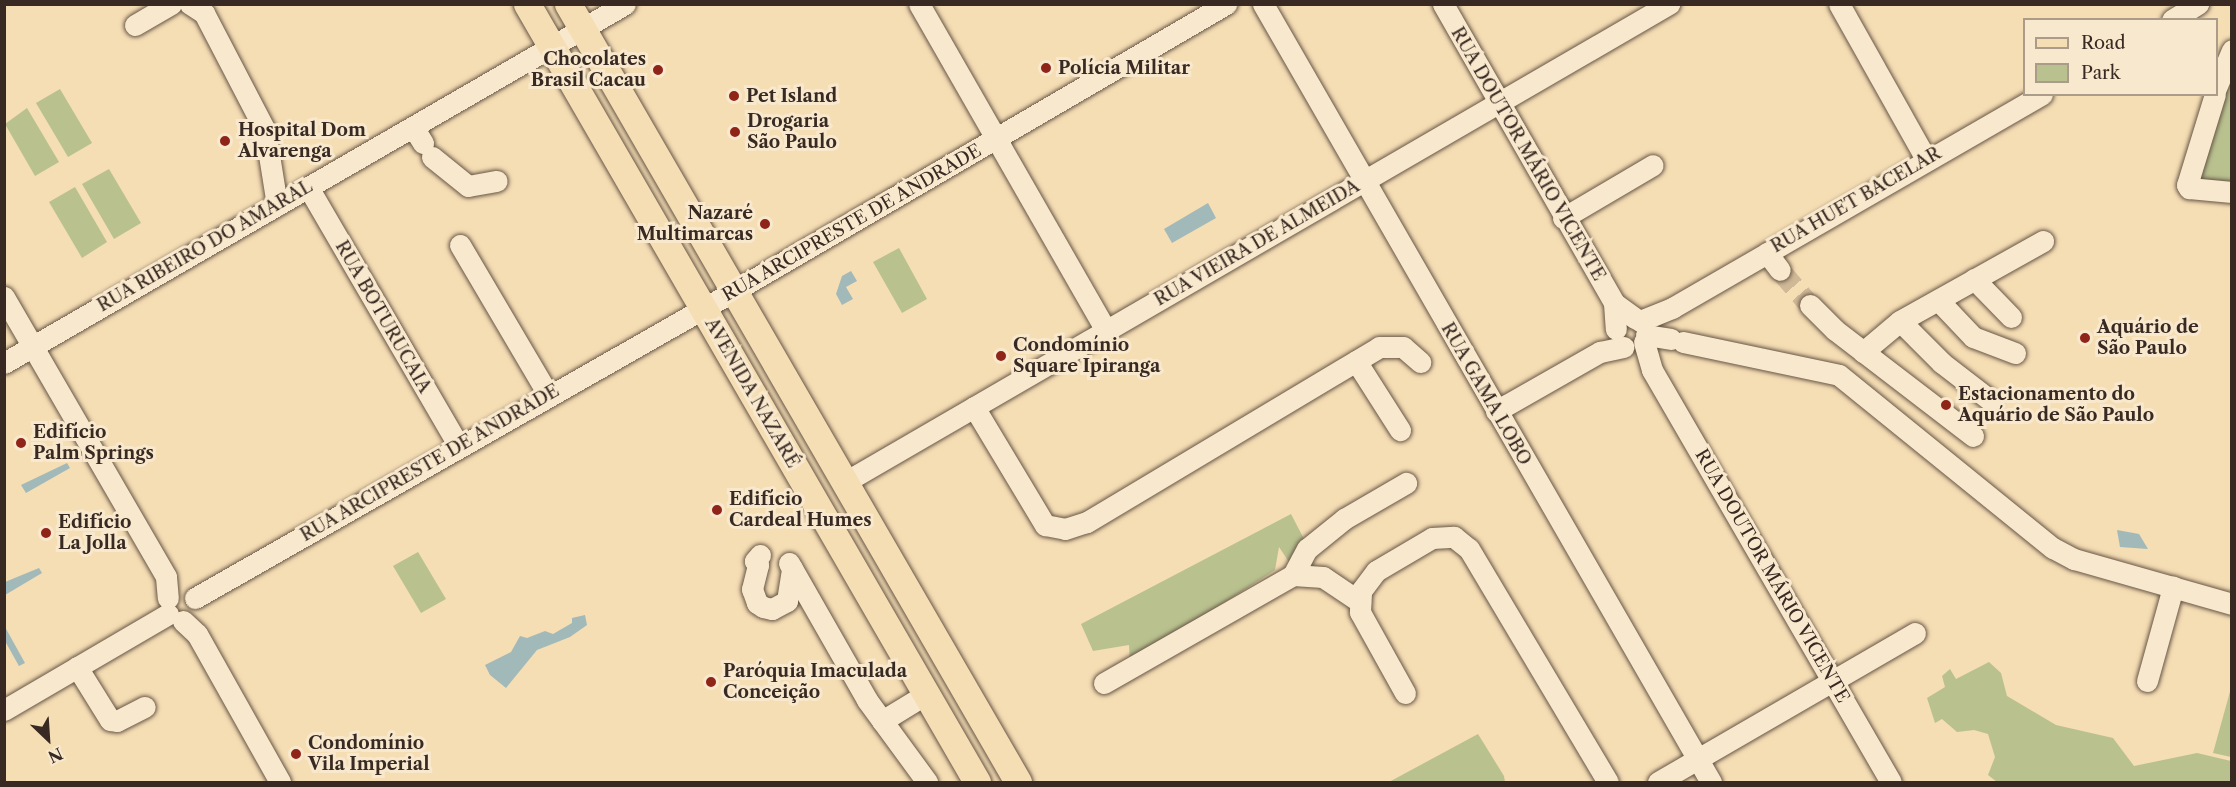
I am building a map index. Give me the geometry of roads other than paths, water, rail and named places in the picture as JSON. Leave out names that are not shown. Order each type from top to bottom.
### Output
[{"type":"main road","name":"AVENIDA NAZARÉ","points":[[527,4],[977,783]]},
{"type":"main road","name":"AVENIDA NAZARÉ","points":[[568,4],[1018,783]]},
{"type":"street","points":[[135,25],[171,4]]},
{"type":"street","points":[[190,4],[204,14],[265,130],[277,205]]},
{"type":"street","name":"RUA RIBEIRO DO AMARAL","points":[[4,363],[308,187],[422,142],[551,47],[625,4]]},
{"type":"street","points":[[919,4],[1106,331]]},
{"type":"street","name":"RUA ARCIPRESTE DE ANDRADE","points":[[4,710],[182,606],[308,526],[459,446],[703,309],[1226,4]]},
{"type":"street","name":"RUA GAMA LOBO","points":[[1263,4],[1711,783]]},
{"type":"street","name":"RUA DOUTOR MÁRIO VICENTE","points":[[1443,4],[1563,218],[1633,334],[1891,783]]},
{"type":"street","name":"RUA VIEIRA DE ALMEIDA","points":[[844,482],[1669,4]]},
{"type":"street","points":[[1839,4],[1926,159]]},
{"type":"street","points":[[2175,18],[2198,4]]},
{"type":"street","points":[[2218,85],[2232,50]]},
{"type":"street","name":"RUA HUET BACELAR","points":[[1496,411],[1633,334],[1672,308],[2038,96]]},
{"type":"street","points":[[2213,96],[2187,185],[2189,189],[2232,192]]},
{"type":"street","points":[[422,142],[468,186],[497,182]]},
{"type":"street","points":[[1563,218],[1653,165]]},
{"type":"street","name":"RUA BOTURUCAIA","points":[[308,187],[459,446]]},
{"type":"street","points":[[1863,352],[1900,321],[2043,241]]},
{"type":"street","points":[[460,245],[549,396]]},
{"type":"street","points":[[1767,253],[1780,270]]},
{"type":"street","points":[[1974,279],[2011,317]]},
{"type":"street","points":[[4,297],[182,606],[280,783]]},
{"type":"street","points":[[1938,300],[1974,337],[2015,353]]},
{"type":"street","points":[[1810,305],[1863,352],[1973,436]]},
{"type":"street","points":[[1900,321],[1942,363],[1990,400]]},
{"type":"street","points":[[1633,334],[1839,375],[2053,548],[2074,559],[2232,604]]},
{"type":"street","points":[[974,407],[1044,525],[1065,529],[1087,522],[1388,344],[1404,347],[1420,362]]},
{"type":"street","points":[[1356,361],[1400,430]]},
{"type":"street","points":[[1104,683],[1293,574],[1307,549],[1344,519],[1406,483]]},
{"type":"street","points":[[1405,693],[1360,612],[1365,582],[1376,571],[1432,538],[1443,536],[1463,541],[1608,783]]},
{"type":"street","points":[[760,555],[755,561],[758,565],[752,589],[757,603],[772,609],[787,601],[790,566],[882,721],[927,783]]},
{"type":"street","points":[[1293,574],[1323,577],[1360,602]]},
{"type":"street","points":[[2147,681],[2173,587]]},
{"type":"street","points":[[1658,783],[1914,633]]},
{"type":"street","points":[[77,667],[110,720],[117,721],[145,707]]},
{"type":"street","points":[[882,721],[926,694]]},
{"type":"water","points":[[1208,203],[1216,218],[1172,243],[1164,229]]},
{"type":"water","points":[[851,271],[857,281],[846,287],[853,299],[842,305],[836,294],[842,276]]},
{"type":"water","points":[[67,463],[70,468],[26,493],[21,485]]},
{"type":"water","points":[[2117,530],[2139,534],[2148,549],[2120,547]]},
{"type":"water","points":[[39,568],[42,573],[5,595],[5,582]]},
{"type":"water","points":[[585,615],[587,625],[570,637],[537,650],[506,688],[490,675],[485,665],[511,652],[520,636],[527,638],[545,631],[553,634],[572,623],[572,618]]},
{"type":"water","points":[[5,627],[25,663],[19,666],[5,641]]},
{"type":"tunnel","points":[[1780,270],[1810,305]]},
{"type":"place","name":"Polícia Militar","points":[[1046,68]]},
{"type":"place","name":"Chocolates Brasil Cacau","points":[[658,70]]},
{"type":"place","name":"Pet Island","points":[[734,96]]},
{"type":"place","name":"Drogaria São Paulo","points":[[735,132]]},
{"type":"place","name":"Hospital Dom Alvarenga","points":[[225,141]]},
{"type":"place","name":"Nazaré Multimarcas","points":[[765,224]]},
{"type":"place","name":"Aquário de São Paulo","points":[[2085,338]]},
{"type":"place","name":"Condomínio Square Ipiranga","points":[[1001,356]]},
{"type":"place","name":"Estacionamento do Aquário de São Paulo","points":[[1946,405]]},
{"type":"place","name":"Edifício Palm Springs","points":[[21,443]]},
{"type":"place","name":"Edifício Cardeal Humes","points":[[717,510]]},
{"type":"place","name":"Edifício La Jolla","points":[[46,533]]},
{"type":"place","name":"Paróquia Imaculada Conceição","points":[[711,682]]},
{"type":"place","name":"Condomínio Vila Imperial","points":[[296,754]]}]
